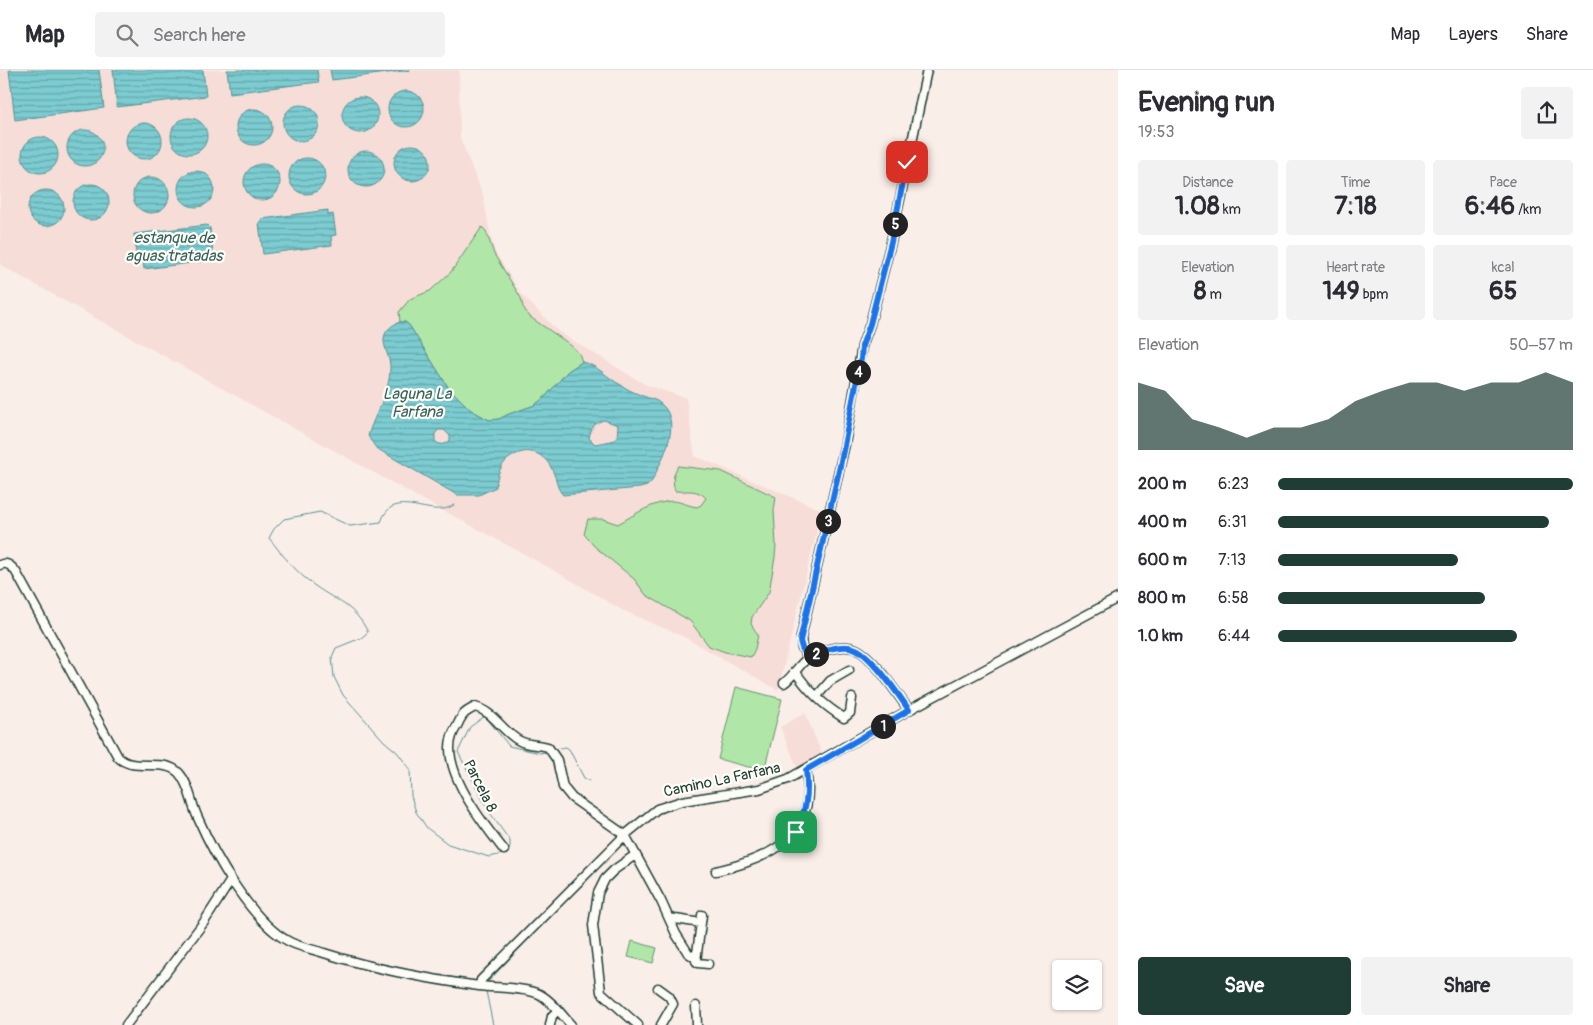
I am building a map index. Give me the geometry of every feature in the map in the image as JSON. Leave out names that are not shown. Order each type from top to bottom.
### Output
[{"type":"street","points":[[808,658],[802,648],[801,637],[843,451],[862,346],[870,324],[891,242],[927,70]]},
{"type":"street","points":[[0,565],[8,564],[16,572],[120,760],[126,763],[171,768],[180,775],[204,831],[231,880],[275,934],[290,942],[360,964],[480,986],[537,993],[571,1025]]},
{"type":"street","name":"Camino La Farfana","points":[[480,986],[488,972],[625,835],[650,813],[663,806],[768,787],[806,770],[909,710],[1118,598]]},
{"type":"street","points":[[784,683],[790,679],[808,658],[827,650],[856,649],[878,669],[909,710]]},
{"type":"street","points":[[817,696],[830,681],[849,670]]},
{"type":"street","points":[[795,671],[808,690],[817,696],[825,706],[844,718],[850,713],[852,698]]},
{"type":"street","name":"Parcela 8","points":[[504,850],[479,818],[452,763],[450,747],[454,732],[464,712],[474,707],[484,709],[517,740],[530,745],[548,747],[557,760],[564,787],[572,798],[625,835]]},
{"type":"street","points":[[716,871],[760,859],[782,845],[796,832],[805,811],[808,790],[806,770]]},
{"type":"street","points":[[625,835],[685,949],[698,963],[708,964]]},
{"type":"street","points":[[635,855],[605,879],[598,893],[594,925],[601,992],[638,1025]]},
{"type":"street","points":[[126,1025],[198,929],[231,880]]},
{"type":"street","points":[[669,918],[701,919],[696,959]]},
{"type":"street","points":[[658,988],[669,996],[673,1004],[661,1025]]},
{"type":"street","points":[[696,1006],[697,1025]]},
{"type":"street","points":[[550,1025],[552,1016],[557,1011]]},
{"type":"shaded area","points":[[0,70],[459,70],[460,138],[483,195],[496,254],[521,294],[559,332],[644,384],[686,398],[695,456],[822,510],[778,690],[684,637],[622,610],[548,567],[0,265]]},
{"type":"shaded area","points":[[805,713],[822,754],[797,767],[780,727]]},
{"type":"green space","points":[[482,227],[486,231],[494,254],[521,298],[523,307],[530,317],[568,343],[579,353],[582,362],[568,371],[546,396],[535,405],[499,419],[489,420],[471,410],[448,387],[409,325],[405,322],[400,322],[399,312],[410,299],[430,291],[451,272]]},
{"type":"green space","points":[[678,466],[721,471],[776,497],[774,511],[775,557],[769,592],[752,617],[751,624],[758,635],[751,657],[725,652],[709,646],[690,621],[646,595],[634,579],[594,546],[584,534],[588,519],[603,519],[618,524],[659,503],[674,501],[697,507],[701,505],[706,498],[703,495],[692,491],[675,491],[674,478]]},
{"type":"green space","points":[[736,687],[782,699],[764,771],[718,759]]},
{"type":"green space","points":[[632,941],[657,948],[653,963],[628,957]]},
{"type":"water","points":[[9,70],[99,70],[104,108],[15,120]]},
{"type":"water","points":[[113,70],[203,70],[206,96],[117,107]]},
{"type":"water","points":[[227,70],[317,70],[319,82],[230,93]]},
{"type":"water","points":[[330,70],[411,70],[332,80]]},
{"type":"water","points":[[406,91],[413,92],[419,96],[423,102],[423,116],[419,122],[413,126],[406,127],[399,126],[393,122],[389,116],[388,109],[389,102],[393,96],[399,92]]},
{"type":"water","points":[[360,97],[367,98],[373,102],[377,108],[377,122],[373,128],[367,132],[360,133],[353,132],[347,128],[343,122],[342,115],[343,108],[347,102],[353,98]]},
{"type":"water","points":[[301,105],[308,106],[314,110],[318,116],[318,130],[314,136],[308,140],[301,141],[294,140],[288,136],[284,130],[283,123],[284,116],[288,110],[294,106]]},
{"type":"water","points":[[254,109],[261,110],[267,114],[271,120],[271,134],[267,140],[261,144],[254,145],[247,144],[241,140],[237,134],[236,127],[237,120],[241,114],[247,110]]},
{"type":"water","points":[[189,118],[196,119],[202,123],[206,129],[206,143],[202,149],[196,153],[189,154],[182,153],[176,149],[172,143],[171,136],[172,129],[176,123],[182,119]]},
{"type":"water","points":[[144,123],[151,124],[157,128],[161,134],[161,148],[157,154],[151,158],[144,159],[137,158],[131,154],[127,148],[126,141],[127,134],[131,128],[137,124]]},
{"type":"water","points":[[85,130],[92,131],[98,135],[102,141],[102,155],[98,161],[92,165],[85,166],[78,165],[72,161],[68,155],[67,148],[68,141],[72,135],[78,131]]},
{"type":"water","points":[[40,137],[47,138],[53,142],[57,148],[57,162],[53,168],[47,172],[40,173],[33,172],[27,168],[23,162],[22,155],[23,148],[27,142],[33,138]]},
{"type":"water","points":[[412,145],[419,146],[425,150],[429,156],[429,170],[425,176],[419,180],[412,181],[405,180],[399,176],[395,170],[394,163],[395,156],[399,150],[405,146]]},
{"type":"water","points":[[366,151],[373,152],[379,156],[383,162],[383,176],[379,182],[373,186],[366,187],[359,186],[353,182],[349,176],[348,169],[349,162],[353,156],[359,152]]},
{"type":"water","points":[[307,158],[314,159],[320,163],[324,169],[324,183],[320,189],[314,193],[307,194],[300,193],[294,189],[290,183],[289,176],[290,169],[294,163],[300,159]]},
{"type":"water","points":[[262,164],[269,165],[275,169],[279,175],[279,189],[275,195],[269,199],[262,200],[255,199],[249,195],[245,189],[244,182],[245,175],[249,169],[255,165]]},
{"type":"water","points":[[196,171],[203,172],[209,176],[213,182],[213,196],[209,202],[203,206],[196,207],[189,206],[183,202],[179,196],[178,189],[179,182],[183,176],[189,172]]},
{"type":"water","points":[[151,177],[158,178],[164,182],[168,188],[168,202],[164,208],[158,212],[151,213],[144,212],[138,208],[134,202],[133,195],[134,188],[138,182],[144,178]]},
{"type":"water","points":[[91,184],[98,185],[104,189],[108,195],[108,209],[104,215],[98,219],[91,220],[84,219],[78,215],[74,209],[73,202],[74,195],[78,189],[84,185]]},
{"type":"water","points":[[46,190],[53,191],[59,195],[63,201],[63,215],[59,221],[53,225],[46,226],[39,225],[33,221],[29,215],[28,208],[29,201],[33,195],[39,191]]},
{"type":"water","name":"estanque de aguas tratadas","points":[[328,210],[328,215],[333,214],[336,235],[331,236],[332,245],[263,254],[259,223],[262,219]]},
{"type":"water","name":"estanque de aguas tratadas","points":[[207,225],[210,228],[214,260],[144,269],[143,261],[137,262],[134,234]]},
{"type":"water","name":"Laguna La Farfana","points":[[405,322],[409,325],[448,387],[471,410],[489,420],[499,419],[535,405],[546,396],[568,371],[582,362],[593,366],[630,390],[657,401],[666,409],[670,418],[671,428],[666,451],[652,481],[647,486],[640,488],[563,495],[547,461],[537,454],[524,452],[518,453],[504,463],[498,474],[496,487],[479,495],[457,495],[376,448],[368,436],[385,395],[389,378],[390,365],[384,338],[392,326]],"holes":[[[604,420],[618,425],[617,437],[615,440],[595,444],[589,438],[591,431],[595,424]],[[438,430],[444,430],[450,436],[450,440],[445,444],[435,441],[435,434]]]},
{"type":"waterway","points":[[454,505],[445,509],[404,505],[394,506],[387,511],[381,522],[350,526],[320,512],[284,519],[274,529],[269,538],[302,576],[357,615],[368,632],[361,638],[336,648],[332,657],[334,677],[343,695],[384,741],[397,752],[410,769],[411,796],[416,812],[427,828],[448,844],[489,857],[503,854]]},
{"type":"waterway","points":[[508,850],[510,848],[510,841],[488,810],[458,752],[470,727],[485,716],[509,746],[540,753],[546,752]]},
{"type":"waterway","points":[[555,749],[566,747],[569,749],[584,778],[590,781]]},
{"type":"waterway","points":[[487,983],[530,937]]},
{"type":"waterway","points":[[486,991],[493,1025]]},
{"type":"route","points":[[796,832],[805,811],[808,790],[806,770],[909,710],[878,669],[856,649],[840,648],[827,650],[808,658],[800,641],[845,444],[862,346],[870,324],[891,242],[907,162]]}]
